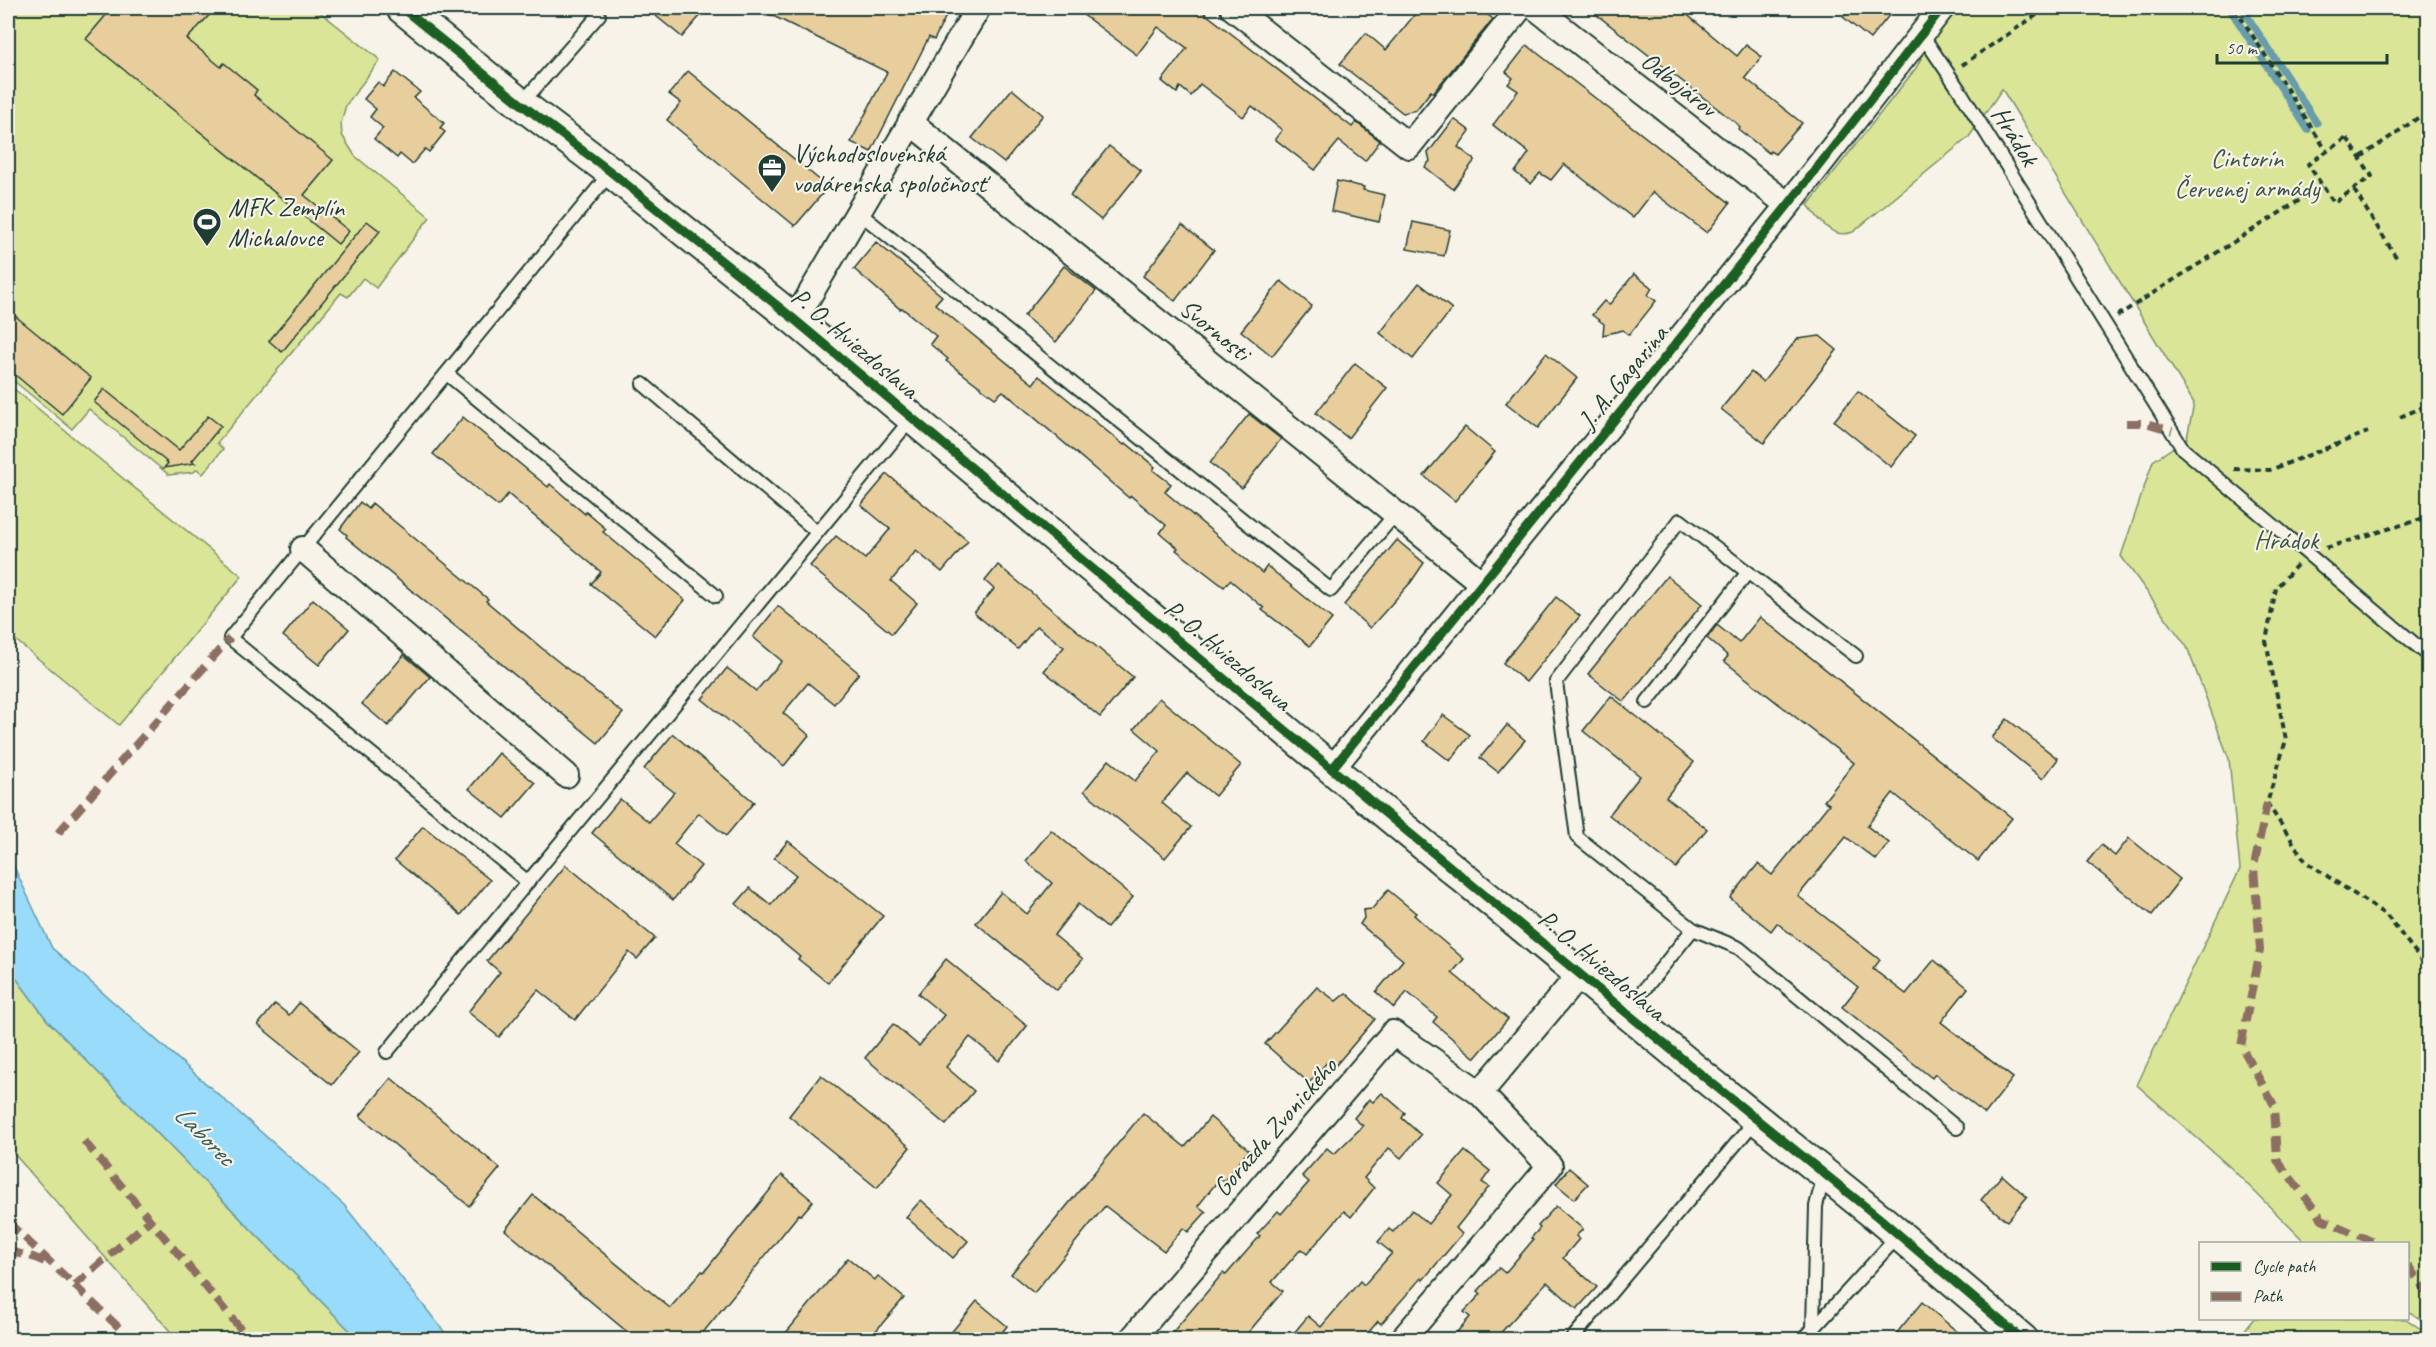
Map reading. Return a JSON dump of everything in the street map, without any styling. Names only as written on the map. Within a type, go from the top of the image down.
[{"type":"street","name":"P. O. Hviezdoslava","points":[[402,8],[520,104],[611,172],[795,320],[1332,769],[1825,1173],[2023,1340]]},
{"type":"street","points":[[795,320],[978,8]]},
{"type":"street","points":[[1233,8],[1409,146],[1520,8]]},
{"type":"street","name":"Odbojárov","points":[[1536,8],[1788,205]]},
{"type":"street","name":"J. A. Gagarina","points":[[1332,769],[1484,584],[1788,205],[1942,8]]},
{"type":"street","name":"Svornosti","points":[[910,122],[1484,584]]},
{"type":"street","points":[[303,549],[566,775]]},
{"type":"street","points":[[1480,1093],[1580,974]]},
{"type":"street","name":"Gorazda Zvonického","points":[[1131,1340],[1393,1033],[1480,1093],[1550,1166],[1402,1340]]},
{"type":"lane","points":[[520,104],[599,15]]},
{"type":"lane","name":"Hrádok","points":[[1922,35],[2183,449],[2428,655]]},
{"type":"lane","points":[[528,882],[230,638],[611,172]]},
{"type":"lane","points":[[858,212],[1331,590],[1397,512]]},
{"type":"lane","points":[[447,374],[716,596]]},
{"type":"lane","points":[[643,384],[817,532]]},
{"type":"lane","points":[[387,1052],[912,418]]},
{"type":"lane","points":[[1857,656],[1680,520],[1556,682],[1577,837],[1693,929],[1738,948],[1957,1128]]},
{"type":"lane","points":[[1647,702],[1748,572]]},
{"type":"lane","points":[[1626,1012],[1693,929]]},
{"type":"lane","points":[[1571,1340],[1757,1119]]},
{"type":"lane","points":[[1813,1328],[1816,1206],[1825,1173]]},
{"type":"lane","points":[[1803,1340],[1899,1235]]},
{"type":"path","points":[[1948,74],[2047,8]]},
{"type":"path","points":[[2235,8],[2326,150]]},
{"type":"path","points":[[2361,158],[2428,111]]},
{"type":"path","points":[[2347,138],[2361,158],[2372,176],[2334,203],[2308,164],[2347,138]]},
{"type":"path","points":[[2105,323],[2322,186]]},
{"type":"path","points":[[2354,190],[2398,260]]},
{"type":"path","points":[[2400,417],[2428,405]]},
{"type":"path","points":[[2206,468],[2270,470],[2368,432]]},
{"type":"path","points":[[2428,517],[2308,554],[2276,588],[2266,641],[2286,740],[2267,803],[2306,862],[2386,915],[2428,969]]},
{"type":"green space","name":"MFK Zemplín Michalovce","points":[[8,8],[181,8],[201,24],[215,8],[315,8],[380,60],[346,105],[341,123],[342,135],[355,156],[430,217],[376,288],[363,278],[348,297],[341,293],[217,443],[223,449],[203,474],[197,469],[194,472],[169,475],[89,409],[72,429],[8,376]]},
{"type":"green space","name":"Hrádok","points":[[1958,8],[2428,8],[2428,1324],[2409,1312],[2409,1242],[2305,1242],[2231,1168],[2137,1085],[2240,869],[2229,759],[2187,647],[2121,556],[2153,461],[2187,438],[2194,403],[2002,89],[1969,137],[1853,232],[1845,234],[1827,228],[1808,205],[1916,68],[1935,31]]},
{"type":"green space","points":[[8,384],[242,576],[119,725],[8,634]]},
{"type":"green space","points":[[8,967],[47,1020],[358,1339],[177,1339],[8,1147]]},
{"type":"green space","points":[[2252,1320],[2407,1320],[2428,1334],[2428,1339],[2238,1339]]},
{"type":"water","name":"Laborec","points":[[8,854],[52,948],[344,1205],[450,1339],[358,1339],[47,1020],[8,967]]},
{"type":"building","points":[[112,8],[216,8],[187,39],[221,67],[224,63],[257,90],[254,95],[333,160],[304,195],[349,231],[338,244],[86,39]]},
{"type":"building","points":[[646,8],[707,8],[682,37]]},
{"type":"building","points":[[757,8],[950,8],[934,40],[929,37],[871,152],[851,142],[887,72]]},
{"type":"building","points":[[1074,8],[1198,8],[1352,127],[1356,122],[1380,141],[1365,161],[1339,141],[1315,170],[1275,139],[1282,130],[1252,106],[1243,117],[1200,84],[1191,96],[1180,87],[1177,93],[1162,81],[1187,48],[1158,27],[1137,55]]},
{"type":"building","points":[[1420,8],[1479,8],[1493,19],[1433,93],[1431,91],[1416,110],[1403,113],[1340,64],[1366,33],[1386,50]]},
{"type":"building","points":[[1588,8],[1679,8],[1737,56],[1746,45],[1762,57],[1745,78],[1802,123],[1775,154],[1770,151],[1769,153],[1738,129],[1740,127],[1736,123]]},
{"type":"building","points":[[1851,8],[1895,8],[1870,39],[1843,17]]},
{"type":"building","points":[[1527,45],[1730,203],[1707,233],[1653,192],[1633,218],[1564,164],[1551,180],[1540,173],[1531,184],[1515,172],[1529,153],[1493,125],[1518,91],[1508,84],[1513,78],[1506,72]]},
{"type":"building","points":[[688,71],[828,187],[795,226],[667,120],[681,103],[669,94]]},
{"type":"building","points":[[395,72],[420,92],[414,98],[444,123],[440,128],[445,132],[429,152],[425,149],[412,164],[400,154],[397,158],[374,139],[383,128],[370,117],[376,109],[364,99],[378,82],[383,87]]},
{"type":"building","points":[[1012,89],[1043,115],[1004,163],[972,138]]},
{"type":"building","points":[[1454,119],[1470,131],[1458,147],[1475,160],[1453,189],[1425,167],[1430,161],[1428,153]]},
{"type":"building","points":[[1109,146],[1141,171],[1101,220],[1070,195]]},
{"type":"building","points":[[1337,181],[1385,195],[1379,222],[1331,211]]},
{"type":"building","points":[[367,221],[380,231],[282,352],[269,341]]},
{"type":"building","points":[[1413,222],[1450,230],[1444,256],[1407,249]]},
{"type":"building","points":[[1182,225],[1214,250],[1175,301],[1143,276]]},
{"type":"building","points":[[876,242],[942,296],[935,304],[1033,384],[1039,376],[1124,445],[1126,443],[1171,484],[1165,492],[1262,573],[1267,566],[1332,619],[1310,646],[1262,610],[1264,608],[1230,580],[1224,587],[1176,550],[1178,548],[1160,533],[1166,525],[1131,496],[1129,498],[1003,391],[995,398],[946,361],[948,359],[930,344],[936,336],[902,308],[900,309],[854,269]]},
{"type":"building","points":[[1064,266],[1096,291],[1056,342],[1024,316]]},
{"type":"building","points":[[1634,274],[1652,288],[1648,295],[1656,301],[1629,335],[1623,330],[1603,335],[1604,324],[1592,315],[1604,301],[1609,305]]},
{"type":"building","points":[[1281,281],[1312,306],[1272,356],[1241,331]]},
{"type":"building","points":[[1419,283],[1452,309],[1413,359],[1380,333]]},
{"type":"building","points":[[8,310],[91,378],[62,414],[8,369]]},
{"type":"building","points":[[1820,336],[1837,350],[1764,443],[1721,409],[1751,372],[1763,382],[1797,339]]},
{"type":"building","points":[[1546,353],[1577,378],[1538,428],[1506,403]]},
{"type":"building","points":[[1355,363],[1387,388],[1348,438],[1316,413]]},
{"type":"building","points":[[104,389],[179,450],[208,416],[221,426],[192,461],[195,463],[164,468],[168,463],[94,402]]},
{"type":"building","points":[[1858,391],[1915,436],[1891,467],[1834,421]]},
{"type":"building","points":[[1249,414],[1281,439],[1242,488],[1210,463]]},
{"type":"building","points":[[463,417],[548,487],[550,484],[585,514],[586,512],[606,529],[603,532],[685,600],[655,636],[591,584],[601,572],[508,494],[498,506],[433,454]]},
{"type":"building","points":[[1465,427],[1495,452],[1455,501],[1424,476]]},
{"type":"building","points":[[887,474],[968,541],[942,572],[916,551],[891,581],[917,603],[892,634],[810,566],[836,536],[865,559],[890,529],[861,505]]},
{"type":"building","points":[[360,502],[368,509],[372,503],[488,599],[486,601],[550,655],[623,713],[598,743],[346,537],[347,535],[340,529]]},
{"type":"building","points":[[1397,540],[1424,563],[1411,582],[1370,628],[1344,605]]},
{"type":"building","points":[[998,565],[1133,677],[1100,717],[1044,671],[1064,647],[1037,626],[1018,649],[974,613],[994,589],[985,581]]},
{"type":"building","points":[[1667,576],[1702,604],[1624,702],[1588,674]]},
{"type":"building","points":[[1556,597],[1580,616],[1526,682],[1503,663]]},
{"type":"building","points":[[313,599],[349,629],[319,665],[283,636]]},
{"type":"building","points":[[778,606],[859,673],[834,704],[808,683],[783,713],[809,735],[784,766],[702,699],[727,668],[756,691],[782,661],[753,637]]},
{"type":"building","points":[[1760,617],[2012,818],[1978,861],[1893,793],[1867,826],[1889,843],[1876,860],[1846,837],[1798,896],[1880,960],[1873,969],[1906,994],[1934,960],[1968,988],[1941,1022],[2013,1078],[1985,1114],[1935,1074],[1932,1078],[1842,1007],[1858,987],[1777,923],[1771,931],[1730,898],[1758,864],[1772,875],[1829,804],[1824,801],[1854,763],[1724,661],[1728,656],[1707,638],[1717,625],[1739,643]]},
{"type":"building","points":[[404,655],[430,677],[388,726],[362,704]]},
{"type":"building","points":[[1611,696],[1694,762],[1666,797],[1707,829],[1676,868],[1609,815],[1640,776],[1583,731]]},
{"type":"building","points":[[1159,698],[1241,765],[1215,796],[1187,773],[1162,803],[1191,827],[1165,858],[1084,791],[1109,760],[1135,781],[1160,751],[1134,729]]},
{"type":"building","points":[[1443,715],[1470,735],[1450,761],[1424,741]]},
{"type":"building","points":[[2007,719],[2058,759],[2043,779],[1992,738]]},
{"type":"building","points":[[1507,725],[1525,740],[1498,772],[1480,758]]},
{"type":"building","points":[[673,734],[754,802],[726,836],[699,813],[674,844],[701,866],[673,900],[592,833],[620,799],[649,822],[674,792],[644,769]]},
{"type":"building","points":[[499,753],[535,783],[505,818],[469,789]]},
{"type":"building","points":[[423,826],[490,880],[461,915],[395,860]]},
{"type":"building","points":[[1051,830],[1133,897],[1107,928],[1078,904],[1054,935],[1083,959],[1057,990],[976,923],[1001,892],[1027,914],[1052,883],[1026,861]]},
{"type":"building","points":[[2129,838],[2180,879],[2152,915],[2087,862],[2101,845],[2115,856]]},
{"type":"building","points":[[788,841],[883,916],[828,983],[736,904],[750,888],[771,905],[796,875],[774,858]]},
{"type":"building","points":[[566,865],[655,938],[637,959],[629,952],[575,1020],[538,990],[499,1037],[468,1012],[500,972],[487,961]]},
{"type":"building","points":[[1388,890],[1464,959],[1452,973],[1508,1019],[1475,1058],[1433,1022],[1437,1017],[1407,992],[1394,1008],[1376,992],[1403,960],[1360,924],[1364,918],[1363,910],[1372,909]]},
{"type":"building","points":[[946,959],[1027,1026],[999,1061],[970,1037],[946,1067],[974,1091],[946,1125],[865,1058],[893,1024],[919,1046],[944,1015],[918,994]]},
{"type":"building","points":[[1317,987],[1336,1001],[1346,993],[1375,1019],[1336,1065],[1329,1060],[1309,1083],[1265,1044]]},
{"type":"building","points":[[299,1003],[359,1052],[332,1085],[258,1025],[275,1004],[289,1015]]},
{"type":"building","points":[[821,1075],[910,1147],[877,1188],[789,1116]]},
{"type":"building","points":[[391,1078],[500,1168],[469,1206],[360,1116]]},
{"type":"building","points":[[1382,1093],[1405,1113],[1402,1118],[1421,1135],[1401,1158],[1389,1148],[1364,1178],[1374,1188],[1351,1217],[1344,1211],[1307,1254],[1301,1249],[1272,1282],[1283,1291],[1242,1340],[1166,1340],[1223,1273],[1226,1275],[1260,1236],[1257,1234],[1278,1211],[1281,1214],[1309,1182],[1302,1176],[1327,1148],[1334,1154],[1363,1126],[1354,1118],[1369,1099],[1373,1102]]},
{"type":"building","points":[[1143,1113],[1185,1147],[1210,1117],[1249,1150],[1224,1181],[1220,1178],[1198,1206],[1206,1212],[1188,1232],[1183,1228],[1164,1251],[1105,1206],[1034,1293],[1011,1274]]},
{"type":"building","points":[[1465,1151],[1490,1171],[1482,1182],[1489,1187],[1456,1228],[1462,1234],[1423,1280],[1421,1278],[1381,1324],[1378,1321],[1362,1340],[1288,1340],[1308,1316],[1321,1327],[1360,1281],[1364,1285],[1392,1253],[1378,1242],[1389,1229],[1393,1232],[1412,1210],[1428,1224],[1452,1195],[1438,1183]]},
{"type":"building","points":[[1569,1168],[1588,1184],[1574,1199],[1556,1184]]},
{"type":"building","points":[[782,1175],[813,1201],[801,1215],[799,1214],[697,1340],[637,1340],[505,1230],[533,1195],[670,1308],[702,1271],[704,1272]]},
{"type":"building","points":[[2002,1175],[2027,1197],[2007,1221],[1981,1200]]},
{"type":"building","points":[[921,1200],[968,1241],[953,1258],[906,1217]]},
{"type":"building","points":[[1556,1206],[1583,1229],[1576,1236],[1579,1239],[1563,1258],[1597,1287],[1577,1309],[1547,1282],[1494,1340],[1450,1340],[1470,1317],[1464,1312],[1481,1294],[1478,1291],[1499,1268],[1505,1273],[1533,1240],[1531,1238],[1540,1228],[1538,1226]]},
{"type":"building","points":[[848,1258],[875,1280],[878,1276],[904,1298],[868,1340],[780,1340]]},
{"type":"building","points":[[977,1301],[1007,1326],[996,1340],[945,1340]]},
{"type":"building","points":[[1922,1302],[1967,1340],[1891,1340]]},
{"type":"waterway","points":[[2229,8],[2308,130]]},
{"type":"waterway","points":[[2242,8],[2317,123]]},
{"type":"marked path","points":[[2126,423],[2146,423],[2172,431]]},
{"type":"marked path","points":[[58,833],[230,638]]},
{"type":"marked path","points":[[2267,803],[2254,866],[2260,950],[2241,1046],[2274,1105],[2277,1160],[2322,1219],[2374,1242]]},
{"type":"marked path","points":[[84,1141],[250,1340]]},
{"type":"marked path","points":[[75,1285],[149,1221]]},
{"type":"marked path","points":[[8,1222],[132,1340]]},
{"type":"marked path","points":[[8,1251],[45,1262]]},
{"type":"marked path","points":[[2409,1266],[2428,1295]]},
{"type":"marked path","points":[[8,1331],[12,1340]]},
{"type":"cycle path","points":[[402,8],[795,320],[1332,769],[1703,1076],[1878,1217],[2023,1340]]},
{"type":"cycle path","points":[[1332,769],[1788,205],[1942,8]]},
{"type":"place","name":"Východoslovenská vodárenska spoločnosť","points":[[772,194]]},
{"type":"place","name":"MFK Zemplín Michalovce","points":[[207,248]]},
{"type":"park label","name":"Cintorín Červenej armády","points":[[2247,173]]}]
